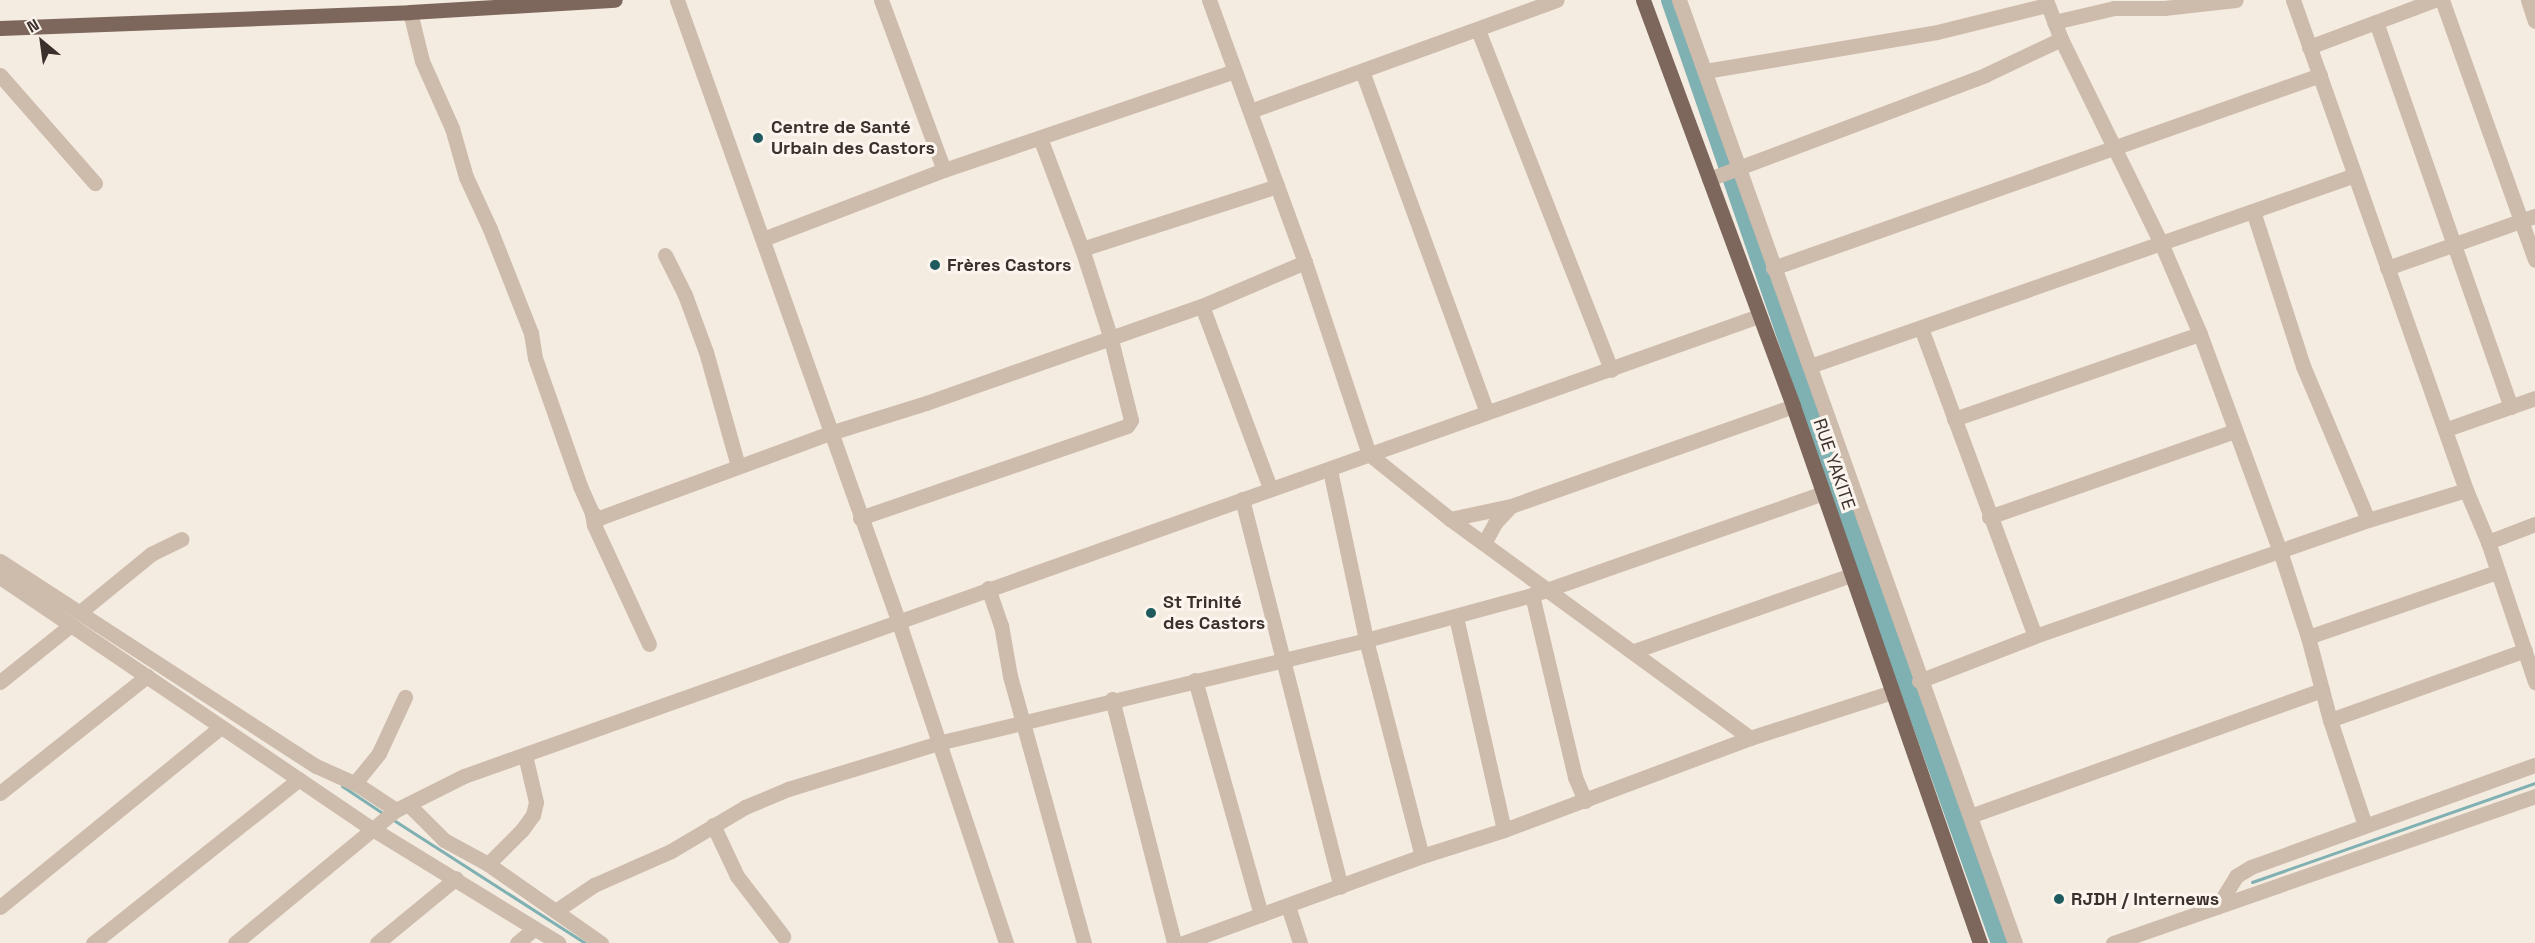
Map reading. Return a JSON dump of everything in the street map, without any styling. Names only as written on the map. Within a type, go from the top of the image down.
[{"type":"main road","points":[[0,28],[615,0]]},
{"type":"main road","name":"RUE YAKITE","points":[[1643,0],[1793,406],[1980,943]]},
{"type":"street","points":[[677,0],[898,620],[1006,943]]},
{"type":"street","points":[[881,0],[944,170]]},
{"type":"street","points":[[1209,0],[1305,262],[1369,454],[1450,519],[1634,651],[1750,738]]},
{"type":"street","points":[[1250,111],[1556,0]]},
{"type":"street","points":[[1679,0],[1773,268],[1810,366],[1919,681],[1970,816],[2014,943]]},
{"type":"street","points":[[2054,22],[2114,8],[2164,8],[2236,0]]},
{"type":"street","points":[[2293,0],[2466,490],[2488,542],[2535,682]]},
{"type":"street","points":[[2309,47],[2435,0]]},
{"type":"street","points":[[2442,0],[2528,218],[2535,260]]},
{"type":"street","points":[[2528,0],[2535,21]]},
{"type":"street","points":[[1705,71],[1937,32],[2046,3],[2061,39],[2161,243],[2200,334],[2280,551],[2308,637],[2330,720],[2365,825]]},
{"type":"street","points":[[416,8],[422,61],[454,135],[466,177],[490,229],[531,333],[535,358],[592,513],[594,525],[649,644]]},
{"type":"street","points":[[2376,22],[2511,407]]},
{"type":"street","points":[[1478,30],[1611,370]]},
{"type":"street","points":[[1709,180],[1985,75],[2061,39]]},
{"type":"street","points":[[763,239],[944,170],[1234,71]]},
{"type":"street","points":[[1362,71],[1487,412]]},
{"type":"street","points":[[0,75],[95,183]]},
{"type":"street","points":[[1773,268],[2320,75]]},
{"type":"street","points":[[860,518],[1127,426],[1131,420],[1110,336],[1082,249],[1040,138]]},
{"type":"street","points":[[1810,366],[2355,176]]},
{"type":"street","points":[[1082,249],[1277,186]]},
{"type":"street","points":[[2253,211],[2303,366],[2368,520]]},
{"type":"street","points":[[2387,268],[2528,218]]},
{"type":"street","points":[[665,255],[686,295],[706,352],[738,465]]},
{"type":"street","points":[[592,513],[599,518],[608,516],[738,465],[926,403],[1110,336],[1202,306],[1305,262]]},
{"type":"street","points":[[1202,306],[1270,488]]},
{"type":"street","points":[[235,943],[373,827],[402,807],[464,776],[988,588],[1270,488],[1330,470],[1369,454],[1760,316]]},
{"type":"street","points":[[1921,328],[1989,517],[2036,636]]},
{"type":"street","points":[[1954,419],[2200,334]]},
{"type":"street","points":[[2446,429],[2535,398]]},
{"type":"street","points":[[1450,519],[1511,506],[1793,406]]},
{"type":"street","points":[[1989,517],[2234,431]]},
{"type":"street","points":[[1330,470],[1366,640],[1422,856]]},
{"type":"street","points":[[1919,681],[2036,636],[2368,520],[2466,490]]},
{"type":"street","points":[[557,910],[594,885],[672,851],[745,807],[788,789],[938,743],[1023,724],[1112,699],[1283,661],[1532,596],[1823,493]]},
{"type":"street","points":[[1242,499],[1341,887]]},
{"type":"street","points":[[1484,543],[1495,523],[1511,506]]},
{"type":"street","points":[[2488,542],[2535,524]]},
{"type":"street","points":[[0,682],[152,554],[182,539]]},
{"type":"street","points":[[0,561],[147,676],[221,727],[373,827],[559,943]]},
{"type":"street","points":[[2308,637],[2497,572]]},
{"type":"street","points":[[1634,651],[1851,575]]},
{"type":"street","points":[[0,577],[76,619],[316,766],[402,807],[444,840],[488,864],[557,910],[576,928],[601,943]]},
{"type":"street","points":[[988,588],[1001,625],[1010,676],[1083,943]]},
{"type":"street","points":[[1532,596],[1575,777],[1585,801]]},
{"type":"street","points":[[1456,617],[1504,830]]},
{"type":"street","points":[[2330,720],[2525,650]]},
{"type":"street","points":[[0,793],[147,676]]},
{"type":"street","points":[[1195,680],[1261,915]]},
{"type":"street","points":[[1970,816],[2322,690]]},
{"type":"street","points":[[1183,943],[1422,856],[1585,801],[1750,738],[1892,692]]},
{"type":"street","points":[[358,785],[358,778],[379,753],[405,697]]},
{"type":"street","points":[[1112,699],[1174,943]]},
{"type":"street","points":[[0,907],[221,727]]},
{"type":"street","points":[[488,864],[522,830],[533,815],[536,802],[525,755]]},
{"type":"street","points":[[2217,907],[2236,876],[2251,867],[2535,765]]},
{"type":"street","points":[[93,943],[298,779]]},
{"type":"street","points":[[2114,943],[2535,796]]},
{"type":"street","points":[[713,825],[737,876],[783,936]]},
{"type":"street","points":[[377,943],[456,878]]},
{"type":"street","points":[[1288,906],[1300,943]]},
{"type":"street","points":[[517,943],[535,928]]},
{"type":"waterway","points":[[1670,0],[1866,569],[2000,943]]},
{"type":"waterway","points":[[2252,882],[2535,783]]},
{"type":"waterway","points":[[342,786],[384,814]]},
{"type":"waterway","points":[[392,819],[585,943]]},
{"type":"place","name":"Centre de Santé Urbain des Castors","points":[[758,138]]},
{"type":"place","name":"Frères Castors","points":[[935,265]]},
{"type":"place","name":"St Trinité des Castors","points":[[1151,613]]},
{"type":"place","name":"RJDH / Internews","points":[[2059,899]]}]
